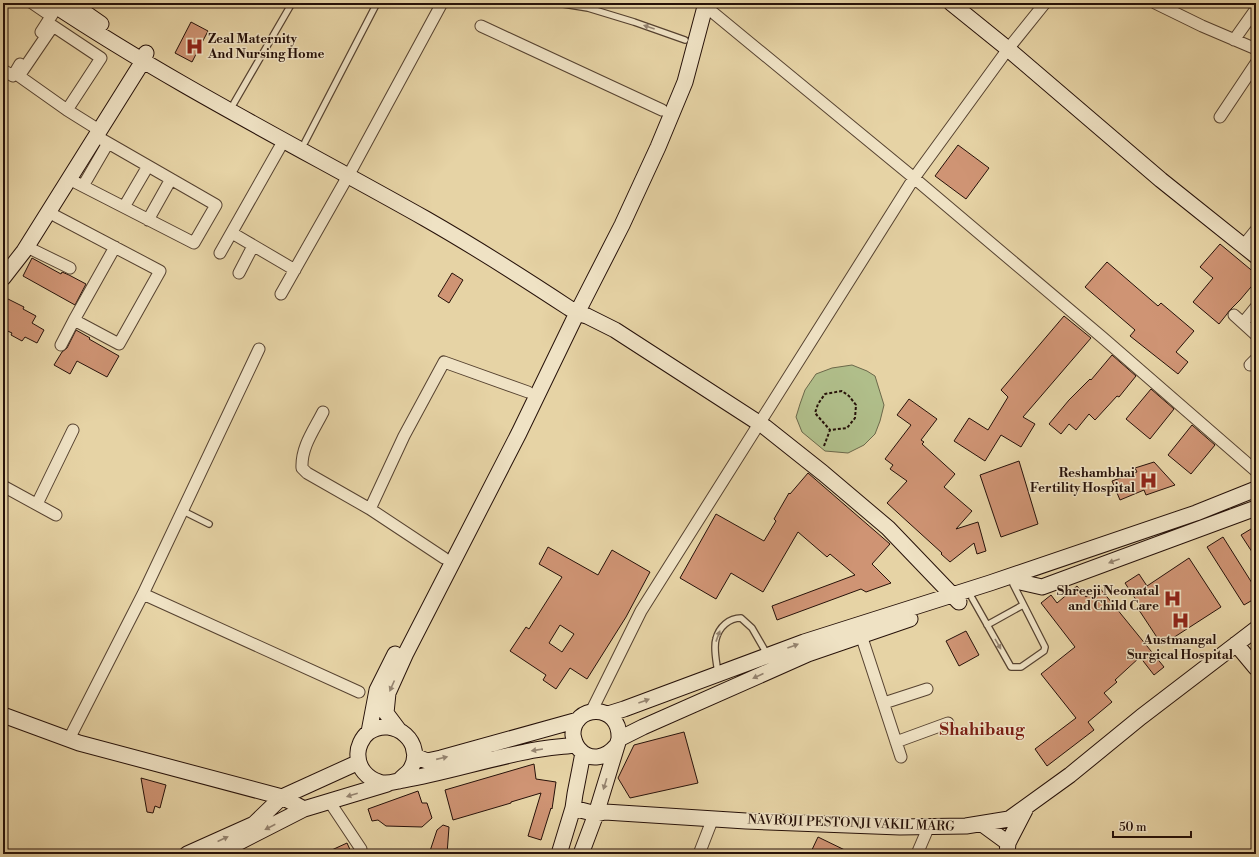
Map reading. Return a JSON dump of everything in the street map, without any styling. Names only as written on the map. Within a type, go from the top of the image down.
[{"type":"main road","points":[[951,3],[1008,49],[1160,180],[1256,256]]},
{"type":"main road","points":[[369,732],[377,690],[528,392],[577,310],[614,220],[652,136],[674,81],[686,40],[702,4]]},
{"type":"main road","points":[[398,729],[393,727],[383,727],[369,732],[359,746],[358,762],[363,771],[371,779],[380,783],[394,782],[409,772],[414,763],[415,755],[413,745],[386,713],[388,693],[406,653],[519,433],[577,310],[622,225],[658,147],[685,82],[702,4]]},
{"type":"main road","points":[[58,7],[284,140],[350,172]]},
{"type":"main road","points":[[145,57],[305,142],[427,220],[577,310],[615,330],[760,424],[823,473],[888,528],[961,598]]},
{"type":"main road","points":[[3,278],[27,247],[70,179],[101,136],[145,57]]},
{"type":"main road","points":[[221,853],[304,809],[394,782],[525,752],[580,749],[590,756],[605,756],[611,752],[617,743],[643,726],[808,654],[961,598],[990,583],[1196,513],[1256,489]]},
{"type":"main road","points":[[608,714],[804,642],[1016,583],[1198,520],[1256,498]]},
{"type":"main road","points":[[1016,583],[1042,588],[1256,508]]},
{"type":"main road","name":"NAVROJI PESTONJI VAKIL MARG","points":[[573,808],[596,814],[604,812],[828,824],[966,826],[1009,820],[1070,775],[1142,717],[1256,630]]},
{"type":"main road","points":[[1236,644],[1256,668]]},
{"type":"main road","points":[[558,854],[573,808],[580,749],[573,732],[575,725],[584,714],[591,712],[602,712],[613,718],[619,732],[596,814],[581,854]]},
{"type":"main road","points":[[3,715],[79,743],[282,797],[304,809]]},
{"type":"main road","points":[[413,745],[415,756],[427,760],[441,758],[578,720]]},
{"type":"main road","points":[[187,854],[219,841],[254,824],[282,797],[358,762]]},
{"type":"main road","points":[[982,824],[1007,848],[1027,806]]},
{"type":"street","points":[[3,70],[13,76],[58,7],[32,3]]},
{"type":"street","points":[[281,294],[350,172],[442,3]]},
{"type":"street","points":[[591,712],[642,611],[914,178],[1008,49],[1045,3]]},
{"type":"street","points":[[1155,3],[1202,26],[1256,49]]},
{"type":"street","points":[[702,4],[914,178],[1103,338],[1256,471]]},
{"type":"street","points":[[1234,40],[1256,9]]},
{"type":"street","points":[[68,110],[102,58],[53,26],[19,76],[68,110],[101,136],[148,166],[216,205],[194,243],[70,179]]},
{"type":"street","points":[[481,26],[662,110]]},
{"type":"street","points":[[1220,117],[1256,62]]},
{"type":"street","points":[[83,186],[101,136]]},
{"type":"street","points":[[220,253],[284,140]]},
{"type":"street","points":[[124,207],[148,166]]},
{"type":"street","points":[[148,220],[171,179]]},
{"type":"street","points":[[48,212],[160,271],[119,344],[74,320]]},
{"type":"street","points":[[1243,246],[1256,230]]},
{"type":"street","points":[[232,233],[295,270]]},
{"type":"street","points":[[239,273],[253,246]]},
{"type":"street","points":[[27,247],[70,268]]},
{"type":"street","points":[[60,344],[116,247]]},
{"type":"street","points":[[1243,323],[1256,307]]},
{"type":"street","points":[[1234,315],[1256,335]]},
{"type":"street","points":[[69,739],[143,594],[259,349]]},
{"type":"street","points":[[370,509],[404,436],[444,362],[528,392]]},
{"type":"street","points":[[323,412],[305,446],[301,459],[302,468],[306,473],[370,509],[444,558]]},
{"type":"street","points":[[37,504],[73,430]]},
{"type":"street","points":[[3,486],[56,515]]},
{"type":"street","points":[[143,594],[359,692]]},
{"type":"street","points":[[861,635],[901,757]]},
{"type":"street","points":[[884,703],[927,689]]},
{"type":"street","points":[[896,742],[948,723]]},
{"type":"street","points":[[329,801],[361,849],[360,854]]},
{"type":"street","points":[[700,854],[712,818]]},
{"type":"street","points":[[917,854],[930,826]]},
{"type":"lane","points":[[234,103],[292,3]]},
{"type":"lane","points":[[305,142],[377,3]]},
{"type":"lane","points":[[557,3],[580,5],[686,40]]},
{"type":"lane","points":[[183,511],[209,524]]},
{"type":"lane","points":[[961,598],[987,625],[1011,667],[1021,667],[1044,651],[1046,647],[1023,605],[1016,583]]},
{"type":"lane","points":[[987,625],[1023,605]]},
{"type":"lane","points":[[718,674],[716,639],[723,626],[728,621],[735,618],[741,618],[752,628],[768,656]]},
{"type":"path","points":[[842,391],[849,396],[856,405],[855,418],[847,428],[830,430],[815,413],[818,404],[825,394],[842,391]]},
{"type":"path","points":[[824,446],[830,430]]},
{"type":"green space","points":[[852,365],[875,376],[884,405],[880,421],[875,434],[864,445],[848,453],[825,451],[802,432],[796,417],[800,404],[805,390],[816,374],[832,368]]},
{"type":"building","points":[[191,22],[208,31],[192,62],[175,53]]},
{"type":"building","points":[[958,145],[989,168],[966,199],[935,176]]},
{"type":"building","points":[[1220,244],[1256,274],[1256,281],[1219,324],[1193,302],[1213,278],[1200,267]]},
{"type":"building","points":[[32,258],[61,274],[62,272],[86,284],[75,305],[23,276]]},
{"type":"building","points":[[1107,262],[1158,306],[1161,303],[1194,331],[1176,352],[1188,362],[1178,374],[1130,336],[1135,330],[1085,287]]},
{"type":"building","points":[[452,273],[463,280],[449,303],[438,296]]},
{"type":"building","points":[[6,298],[24,307],[23,309],[36,316],[32,323],[44,330],[37,343],[25,337],[22,341],[11,335],[12,333],[3,329],[3,304]]},
{"type":"building","points":[[1064,316],[1091,338],[1023,417],[1035,424],[1021,447],[1001,435],[985,461],[954,441],[969,418],[988,430],[1008,397],[1001,390]]},
{"type":"building","points":[[76,330],[119,356],[107,377],[77,361],[70,374],[54,365],[62,352],[67,348]]},
{"type":"building","points":[[1112,355],[1136,376],[1119,397],[1117,396],[1095,420],[1089,414],[1076,430],[1069,424],[1061,434],[1049,424],[1069,400],[1090,379],[1091,380]]},
{"type":"building","points":[[1151,389],[1174,409],[1150,439],[1126,419]]},
{"type":"building","points":[[909,399],[937,419],[921,440],[924,442],[922,444],[955,474],[944,487],[972,511],[956,529],[978,522],[986,551],[977,554],[974,543],[950,562],[887,503],[907,481],[890,469],[893,465],[885,459],[911,425],[897,415]]},
{"type":"building","points":[[1192,425],[1215,445],[1191,474],[1168,455]]},
{"type":"building","points":[[1019,461],[1038,524],[1001,537],[980,475]]},
{"type":"building","points":[[1154,462],[1175,485],[1146,495],[1144,490],[1120,500],[1112,481],[1137,472],[1135,468]]},
{"type":"building","points":[[808,473],[890,544],[872,564],[891,583],[866,592],[861,589],[777,620],[772,606],[855,575],[830,554],[827,557],[798,532],[763,592],[731,573],[716,599],[680,578],[716,514],[764,541],[776,521],[774,519],[789,493],[790,494]]},
{"type":"building","points":[[1256,526],[1256,558],[1241,535]]},
{"type":"building","points":[[1223,537],[1252,583],[1256,581],[1256,598],[1244,605],[1207,547]]},
{"type":"building","points":[[548,547],[598,575],[612,550],[650,572],[626,617],[587,679],[570,668],[556,689],[543,680],[546,675],[510,651],[526,627],[529,629],[562,577],[539,564]],"holes":[[[560,625],[574,634],[562,652],[549,643]]]},
{"type":"building","points":[[1189,558],[1221,607],[1162,645],[1137,607],[1140,606],[1125,583],[1139,574],[1147,586]]},
{"type":"building","points":[[1077,586],[1086,597],[1099,587],[1164,667],[1154,675],[1140,657],[1115,680],[1117,682],[1104,693],[1112,702],[1088,722],[1094,730],[1047,766],[1035,749],[1076,718],[1041,674],[1075,647],[1041,603],[1051,595],[1057,603]]},
{"type":"building","points":[[966,631],[979,655],[959,666],[946,641]]},
{"type":"building","points":[[684,732],[698,783],[630,798],[618,778],[634,745]]},
{"type":"building","points":[[534,764],[536,779],[556,782],[552,809],[551,808],[541,840],[528,836],[541,793],[453,820],[445,790]]},
{"type":"building","points":[[141,778],[166,785],[160,808],[155,806],[153,813],[147,812]]},
{"type":"building","points":[[418,791],[422,803],[427,803],[432,818],[422,827],[386,826],[378,820],[372,821],[368,809]]},
{"type":"building","points":[[443,825],[449,827],[447,854],[429,854],[437,830]]},
{"type":"building","points":[[818,837],[853,854],[810,854]]},
{"type":"building","points":[[347,843],[352,854],[323,854]]},
{"type":"place","name":"Zeal Maternity And Nursing Home","points":[[195,46]]},
{"type":"place","name":"Reshambhai Fertility Hospital","points":[[1148,480]]},
{"type":"place","name":"Shreeji Neonatal and Child Care","points":[[1172,598]]},
{"type":"place","name":"Austmangal Surgical Hospital","points":[[1180,621]]},
{"type":"district","name":"Shahibaug","points":[[982,730]]}]
